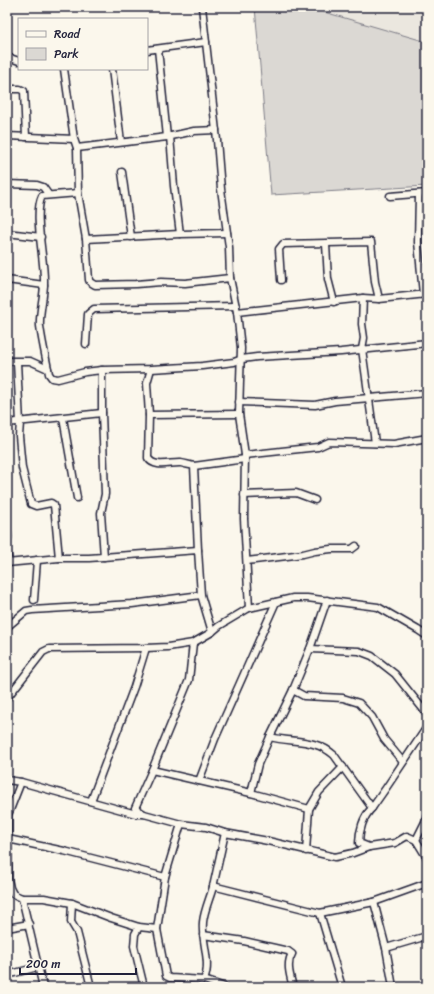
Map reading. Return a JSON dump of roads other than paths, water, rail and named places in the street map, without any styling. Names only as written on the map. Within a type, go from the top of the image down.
[{"type":"street","points":[[202,7],[216,130],[230,278],[236,309],[242,359],[239,402],[245,457],[245,541],[249,608]]},
{"type":"street","points":[[148,50],[206,42]]},
{"type":"street","points":[[158,49],[180,234]]},
{"type":"street","points":[[7,57],[18,61]]},
{"type":"street","points":[[64,70],[74,139],[77,148],[78,193],[86,239],[90,282],[95,285],[161,282],[185,283],[230,278]]},
{"type":"street","points":[[112,70],[121,142]]},
{"type":"street","points":[[7,89],[20,89],[24,91],[26,137]]},
{"type":"street","points":[[77,148],[169,136],[194,131],[216,130]]},
{"type":"street","points":[[7,136],[74,139]]},
{"type":"street","points":[[122,172],[131,237]]},
{"type":"street","points":[[7,184],[37,185],[43,187],[48,194]]},
{"type":"street","points":[[78,193],[48,194],[42,196],[39,201],[38,212],[44,285],[40,324],[49,374],[52,378],[58,379],[85,372],[102,370],[202,366],[234,362],[242,359],[341,352],[427,343]]},
{"type":"street","points":[[390,196],[427,193]]},
{"type":"street","points":[[86,344],[88,314],[94,309],[236,309],[334,302],[363,298],[379,299],[425,294],[418,242],[419,194]]},
{"type":"street","points":[[7,233],[41,237]]},
{"type":"street","points":[[86,239],[226,233]]},
{"type":"street","points":[[281,280],[279,249],[283,244],[371,242],[375,282],[379,299]]},
{"type":"street","points":[[326,244],[328,278],[334,302]]},
{"type":"street","points":[[7,280],[44,285]]},
{"type":"street","points":[[363,298],[362,324],[364,338],[362,349],[375,444]]},
{"type":"street","points":[[7,361],[30,361],[48,369]]},
{"type":"street","points":[[17,362],[20,423],[19,436],[22,468],[31,504],[36,506],[51,503],[54,505],[59,558]]},
{"type":"street","points":[[151,369],[147,383],[149,415],[148,458],[156,464],[181,463],[194,466],[318,447],[329,442],[394,444],[427,438]]},
{"type":"street","points":[[102,370],[105,494],[101,513],[104,557]]},
{"type":"street","points":[[239,402],[315,405],[335,401],[427,393]]},
{"type":"street","points":[[7,423],[20,423],[102,413]]},
{"type":"street","points":[[149,415],[240,414]]},
{"type":"street","points":[[63,418],[77,498]]},
{"type":"street","points":[[194,466],[198,550],[202,595],[212,632]]},
{"type":"street","points":[[244,495],[296,493],[316,500]]},
{"type":"street","points":[[7,525],[7,543]]},
{"type":"street","points":[[247,561],[323,550],[352,549],[356,546]]},
{"type":"street","points":[[7,553],[8,563],[59,558],[89,558],[198,550]]},
{"type":"street","points":[[34,600],[36,560]]},
{"type":"street","points":[[7,627],[26,611],[32,610],[132,604],[202,595]]},
{"type":"street","points":[[7,698],[43,652],[49,648],[146,648],[168,647],[193,642],[212,632],[219,626],[249,608],[293,598],[326,600],[378,607],[427,636]]},
{"type":"street","points":[[251,793],[258,764],[293,690],[310,649],[326,600]]},
{"type":"street","points":[[199,781],[215,739],[276,602]]},
{"type":"street","points":[[144,814],[135,808],[189,680],[193,642]]},
{"type":"street","points":[[91,801],[134,687],[146,648]]},
{"type":"street","points":[[310,649],[359,651],[372,656],[395,674],[427,714]]},
{"type":"street","points":[[293,690],[304,696],[343,698],[359,703],[372,718],[384,739],[403,762]]},
{"type":"street","points":[[369,847],[360,843],[360,830],[372,808],[427,727]]},
{"type":"street","points":[[270,737],[285,741],[310,742],[330,751],[372,808]]},
{"type":"street","points":[[306,851],[309,809],[319,792],[343,767]]},
{"type":"street","points":[[152,770],[251,793],[309,809]]},
{"type":"street","points":[[7,780],[21,782],[136,814],[144,814],[180,824],[206,827],[225,833],[268,841],[335,857],[353,853],[369,847],[395,843],[407,836],[416,840],[427,858]]},
{"type":"street","points":[[21,782],[8,815],[8,879],[13,894],[22,898],[44,898],[72,903],[139,927],[157,929]]},
{"type":"street","points":[[416,840],[427,818]]},
{"type":"street","points":[[180,824],[165,877],[157,929],[166,976],[170,978],[204,980],[225,987]]},
{"type":"street","points":[[201,987],[207,974],[203,921],[213,886],[225,833]]},
{"type":"street","points":[[8,839],[64,851],[165,877]]},
{"type":"street","points":[[213,886],[320,913],[374,902],[427,883]]},
{"type":"street","points":[[22,898],[43,987]]},
{"type":"street","points":[[374,902],[386,948],[393,987]]},
{"type":"street","points":[[72,903],[72,922],[77,932],[91,987]]},
{"type":"street","points":[[320,913],[342,987]]},
{"type":"street","points":[[7,928],[29,924]]},
{"type":"street","points":[[139,927],[135,934],[134,946],[144,987]]},
{"type":"street","points":[[203,935],[244,941],[288,951],[292,954],[289,959],[289,974],[293,987]]},
{"type":"street","points":[[386,948],[427,936]]},
{"type":"street","points":[[7,975],[38,967]]}]
